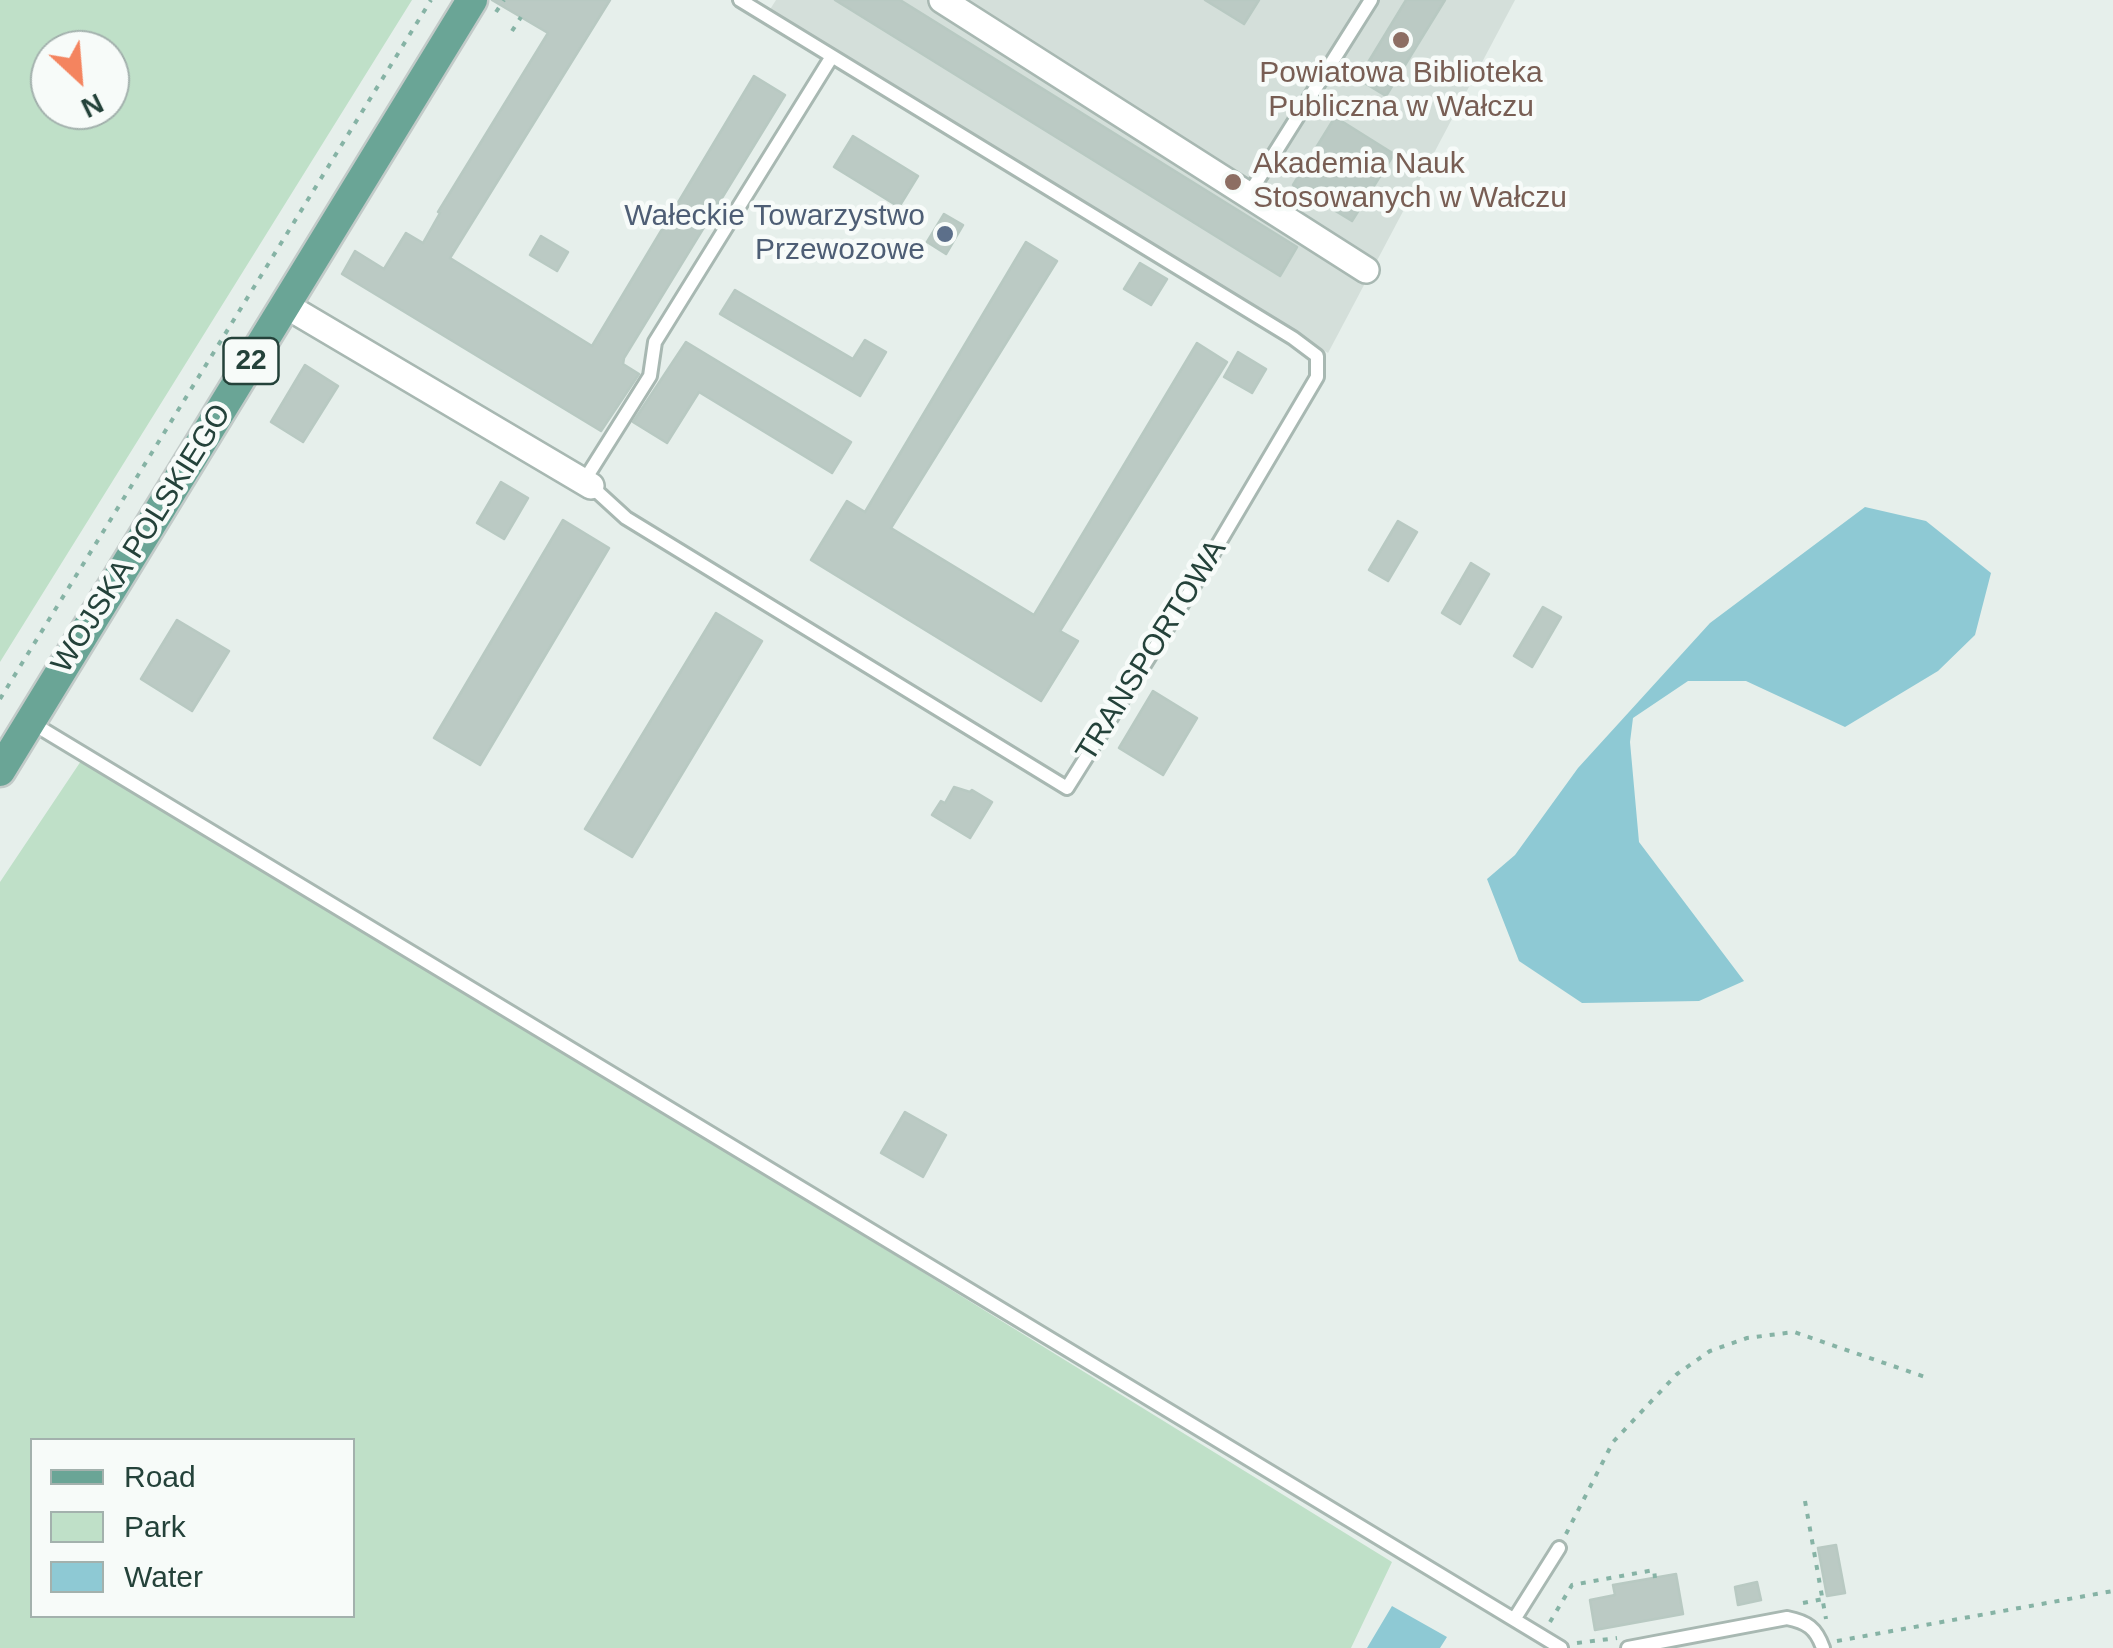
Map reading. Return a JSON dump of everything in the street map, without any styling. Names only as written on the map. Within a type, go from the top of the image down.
[{"type":"main road","name":"WOJSKA POLSKIEGO","points":[[0,771],[472,0]]},
{"type":"street","points":[[942,0],[1366,270]]},
{"type":"street","name":"TRANSPORTOWA","points":[[285,305],[588,484]]},
{"type":"lane","name":"TRANSPORTOWA","points":[[588,484],[626,518],[1067,788],[1318,377],[1317,356],[1292,338],[740,0]]},
{"type":"lane","points":[[1250,194],[1371,0]]},
{"type":"lane","points":[[588,484],[650,376],[655,342],[831,58]]},
{"type":"lane","points":[[30,722],[1515,1618],[1565,1644]]},
{"type":"lane","points":[[1515,1618],[1559,1548]]},
{"type":"lane","points":[[1629,1642],[1787,1618],[1808,1624],[1825,1645]]},
{"type":"path","points":[[0,699],[431,0]]},
{"type":"path","points":[[512,32],[521,17]]},
{"type":"path","points":[[1559,1548],[1612,1442],[1676,1374],[1710,1351],[1747,1338],[1794,1332],[1928,1378]]},
{"type":"path","points":[[1805,1501],[1823,1599],[1825,1645],[2113,1591]]},
{"type":"path","points":[[1547,1626],[1572,1585],[1654,1570],[1656,1578]]},
{"type":"path","points":[[1804,1603],[1823,1599]]},
{"type":"path","points":[[1565,1644],[1629,1642]]},
{"type":"shaded area","name":"Akademia Nauk Stosowanych w Wałczu","points":[[776,0],[1515,0],[1328,353],[769,11]]},
{"type":"green space","points":[[0,0],[412,0],[0,662]]},
{"type":"green space","points":[[85,755],[1392,1562],[1351,1648],[0,1648],[0,882]]},
{"type":"water","points":[[1865,507],[1926,521],[1991,573],[1975,635],[1938,671],[1845,727],[1746,681],[1688,681],[1633,718],[1630,742],[1639,842],[1744,981],[1699,1001],[1582,1003],[1519,961],[1487,879],[1515,855],[1578,768],[1710,623]]},
{"type":"water","points":[[1392,1606],[1447,1637],[1440,1648],[1367,1648]]},
{"type":"building","points":[[492,0],[610,0],[450,258],[592,346],[754,76],[785,95],[624,358],[623,364],[639,374],[601,431],[342,274],[355,251],[384,269],[406,233],[423,243],[548,33]]},
{"type":"building","points":[[835,0],[900,0],[1297,247],[1280,276]]},
{"type":"building","points":[[1205,0],[1259,0],[1244,24]]},
{"type":"building","name":"Powiatowa Biblioteka Publiczna w Wałczu","points":[[1406,0],[1445,0],[1386,96],[1358,79]]},
{"type":"building","points":[[1335,117],[1394,154],[1352,221],[1293,185]]},
{"type":"building","points":[[853,136],[918,176],[899,207],[834,167]]},
{"type":"building","name":"Wałeckie Towarzystwo Przewozowe","points":[[944,214],[963,225],[946,254],[927,242]]},
{"type":"building","points":[[541,236],[568,252],[557,271],[530,255]]},
{"type":"building","points":[[1026,242],[1057,261],[891,528],[1034,615],[1197,343],[1227,362],[1060,631],[1078,641],[1041,701],[811,560],[847,501],[865,512]]},
{"type":"building","points":[[1140,263],[1167,279],[1151,305],[1124,289]]},
{"type":"building","points":[[735,290],[853,359],[865,340],[886,352],[860,396],[720,314]]},
{"type":"building","points":[[686,342],[851,442],[832,473],[699,392],[667,443],[633,422]]},
{"type":"building","points":[[1238,352],[1266,369],[1252,393],[1224,377]]},
{"type":"building","points":[[305,365],[338,386],[303,442],[271,422]]},
{"type":"building","points":[[501,482],[528,498],[504,539],[477,523]]},
{"type":"building","points":[[563,520],[609,548],[480,765],[434,738]]},
{"type":"building","points":[[1398,521],[1417,532],[1388,581],[1369,570]]},
{"type":"building","points":[[1471,563],[1489,574],[1460,624],[1442,613]]},
{"type":"building","points":[[1543,607],[1561,617],[1532,667],[1514,656]]},
{"type":"building","points":[[716,613],[762,641],[632,857],[585,829]]},
{"type":"building","points":[[177,620],[229,651],[192,711],[141,679]]},
{"type":"building","points":[[1153,691],[1197,718],[1163,775],[1119,748]]},
{"type":"building","points":[[954,787],[972,790],[992,802],[970,838],[932,815]]},
{"type":"building","points":[[905,1112],[946,1135],[923,1177],[881,1153]]},
{"type":"building","points":[[1836,1545],[1845,1593],[1827,1596],[1818,1548]]},
{"type":"building","points":[[1676,1574],[1683,1614],[1595,1630],[1590,1600],[1615,1595],[1613,1585]]},
{"type":"building","points":[[1757,1582],[1761,1600],[1738,1605],[1735,1587]]},
{"type":"place","name":"Powiatowa Biblioteka Publiczna w Wałczu","points":[[1401,40]]},
{"type":"place","name":"Akademia Nauk Stosowanych w Wałczu","points":[[1233,182]]},
{"type":"place","name":"Wałeckie Towarzystwo Przewozowe","points":[[945,234]]}]
